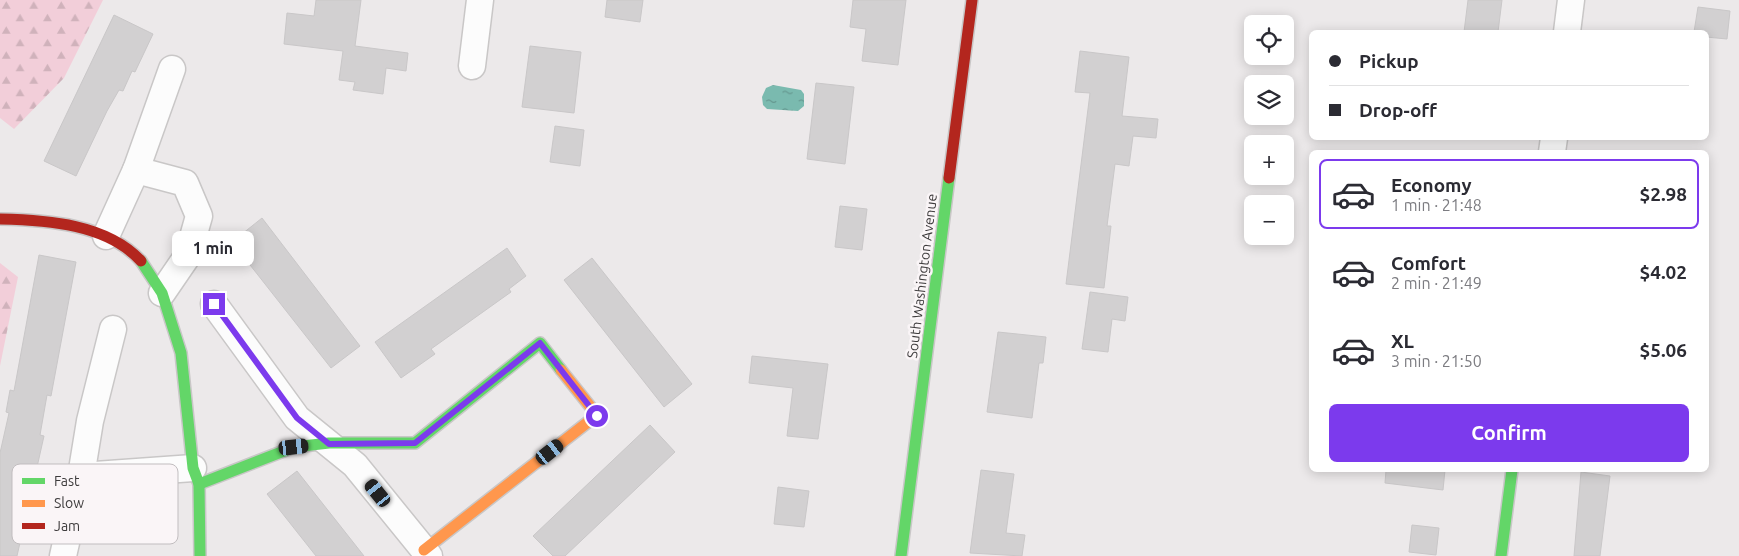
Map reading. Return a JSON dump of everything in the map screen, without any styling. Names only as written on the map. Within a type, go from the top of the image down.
[{"type":"street","points":[[472,66],[480,0]]},
{"type":"street","name":"South Washington Avenue","points":[[901,556],[972,0]]},
{"type":"street","points":[[1567,30],[1571,0]]},
{"type":"street","points":[[106,236],[136,170],[172,69]]},
{"type":"street","points":[[136,170],[185,183],[200,216],[188,255],[162,294]]},
{"type":"street","points":[[0,219],[43,220],[106,236],[140,259],[162,294],[181,353],[196,476],[200,556]]},
{"type":"street","points":[[178,476],[196,476],[294,447],[329,444],[415,443],[540,343],[597,416],[427,553],[355,465],[329,444],[297,418],[214,304]]},
{"type":"street","points":[[83,464],[90,421],[113,329]]},
{"type":"street","points":[[1501,556],[1512,472]]},
{"type":"green space","points":[[0,0],[103,0],[64,78],[14,129],[0,118]]},
{"type":"green space","points":[[0,263],[18,277],[0,366]]},
{"type":"water","points":[[773,85],[801,90],[804,94],[804,106],[798,111],[767,109],[763,105],[762,97],[766,88]]},
{"type":"building","points":[[316,0],[361,0],[355,46],[408,53],[406,71],[386,68],[383,94],[353,90],[355,82],[339,80],[343,51],[284,44],[287,13],[314,16]]},
{"type":"building","points":[[607,0],[643,0],[640,22],[605,17]]},
{"type":"building","points":[[853,0],[906,0],[898,65],[862,61],[866,29],[850,27]]},
{"type":"building","points":[[1468,0],[1502,0],[1498,30],[1464,30]]},
{"type":"building","points":[[1698,7],[1730,11],[1727,39],[1709,37],[1709,30],[1694,30]]},
{"type":"building","points":[[114,15],[153,34],[135,72],[132,71],[123,91],[119,90],[107,111],[76,176],[44,161]]},
{"type":"building","points":[[530,46],[581,52],[574,113],[522,107]]},
{"type":"building","points":[[1080,51],[1129,57],[1122,116],[1158,119],[1156,138],[1133,136],[1129,166],[1115,164],[1107,226],[1111,226],[1104,288],[1066,284],[1090,93],[1075,92]]},
{"type":"building","points":[[816,83],[854,87],[845,164],[807,159]]},
{"type":"building","points":[[555,126],[584,130],[580,166],[550,162]]},
{"type":"building","points":[[840,206],[867,209],[862,250],[835,247]]},
{"type":"building","points":[[262,218],[360,346],[331,368],[232,242]]},
{"type":"building","points":[[507,248],[526,276],[509,289],[511,292],[431,349],[435,354],[401,378],[375,342]]},
{"type":"building","points":[[39,255],[76,262],[51,396],[47,395],[40,435],[44,436],[38,464],[12,464],[12,544],[20,544],[17,556],[0,556],[0,453],[9,413],[6,412],[10,390],[14,391]]},
{"type":"building","points":[[592,258],[692,384],[664,407],[564,280]]},
{"type":"building","points":[[1090,292],[1128,297],[1125,321],[1112,319],[1108,352],[1082,349]]},
{"type":"building","points":[[998,332],[1046,337],[1043,363],[1039,363],[1032,418],[987,412]]},
{"type":"building","points":[[752,356],[828,364],[818,439],[787,436],[793,388],[749,383]]},
{"type":"building","points":[[650,425],[675,452],[565,556],[553,556],[533,536]]},
{"type":"building","points":[[981,470],[1014,474],[1006,533],[1025,535],[1022,556],[970,553]]},
{"type":"building","points":[[297,471],[364,556],[316,556],[267,494]]},
{"type":"building","points":[[1386,472],[1445,472],[1443,490],[1385,483]]},
{"type":"building","points":[[1581,472],[1610,476],[1600,556],[1574,556]]},
{"type":"building","points":[[778,487],[809,491],[804,527],[774,524]]},
{"type":"building","points":[[1412,525],[1439,528],[1436,555],[1409,552]]},
{"type":"traffic: fast","points":[[901,556],[949,178]]},
{"type":"traffic: fast","points":[[141,261],[162,293],[181,353],[193,468],[199,484],[200,556]]},
{"type":"traffic: fast","points":[[199,484],[294,447],[329,443],[415,443],[540,343],[561,370]]},
{"type":"traffic: fast","points":[[1501,556],[1512,472]]},
{"type":"traffic: slow","points":[[424,550],[597,415],[561,370]]},
{"type":"traffic: jam","points":[[949,178],[972,0]]},
{"type":"traffic: jam","points":[[0,219],[75,226],[111,239],[141,261]]},
{"type":"route","points":[[214,304],[297,418],[329,444],[415,443],[540,343],[597,416]]}]
